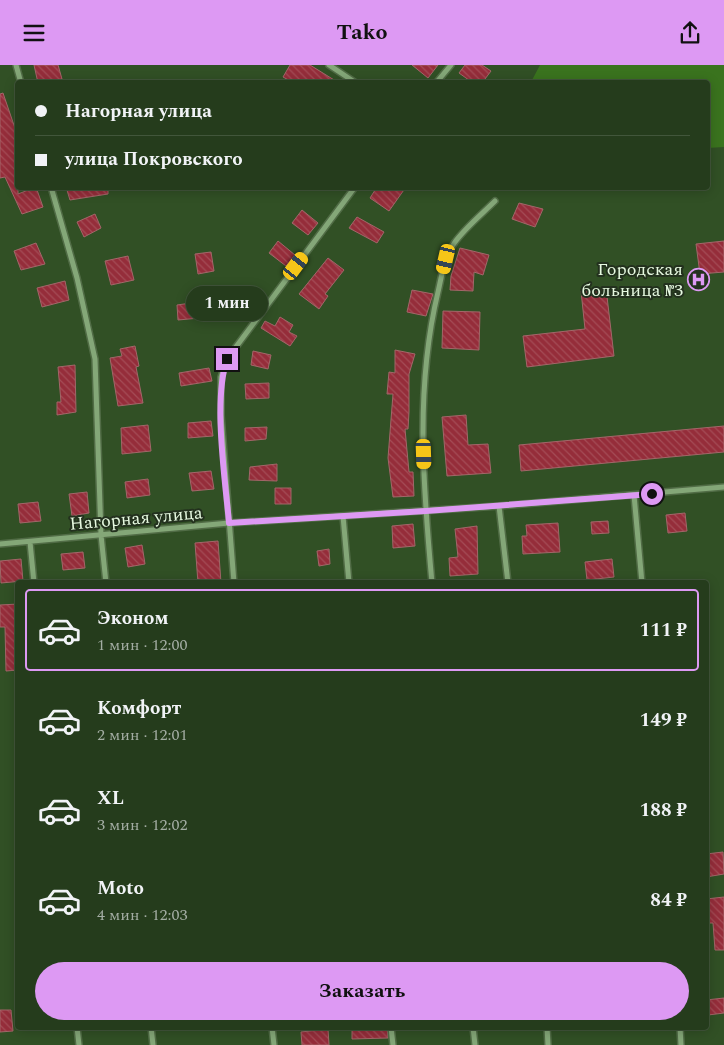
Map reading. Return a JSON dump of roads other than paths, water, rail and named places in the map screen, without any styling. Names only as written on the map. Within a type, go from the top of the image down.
[{"type":"street","points":[[16,65],[20,80]]},
{"type":"street","points":[[329,65],[352,80]]},
{"type":"street","points":[[438,80],[451,65]]},
{"type":"street","points":[[52,190],[77,278],[94,359],[101,535],[106,580]]},
{"type":"street","points":[[234,580],[221,415],[221,377],[227,359],[353,190]]},
{"type":"street","points":[[432,580],[426,511],[422,416],[426,355],[434,306],[446,259],[454,242],[495,201]]},
{"type":"street","name":"Нагорная улица","points":[[0,544],[229,523],[500,506],[724,487]]},
{"type":"street","points":[[634,495],[642,580]]},
{"type":"street","points":[[500,506],[508,580]]},
{"type":"street","points":[[343,516],[349,580]]},
{"type":"street","points":[[30,542],[34,580]]},
{"type":"street","points":[[77,1030],[79,1045]]},
{"type":"street","points":[[151,1030],[153,1045]]},
{"type":"street","points":[[272,1030],[274,1045]]},
{"type":"street","points":[[391,1030],[393,1045]]},
{"type":"street","points":[[473,1030],[475,1045]]},
{"type":"street","points":[[547,1030],[548,1045]]},
{"type":"street","points":[[680,1030],[681,1045]]},
{"type":"place","name":"Городская больница №3","points":[[699,279]]}]
